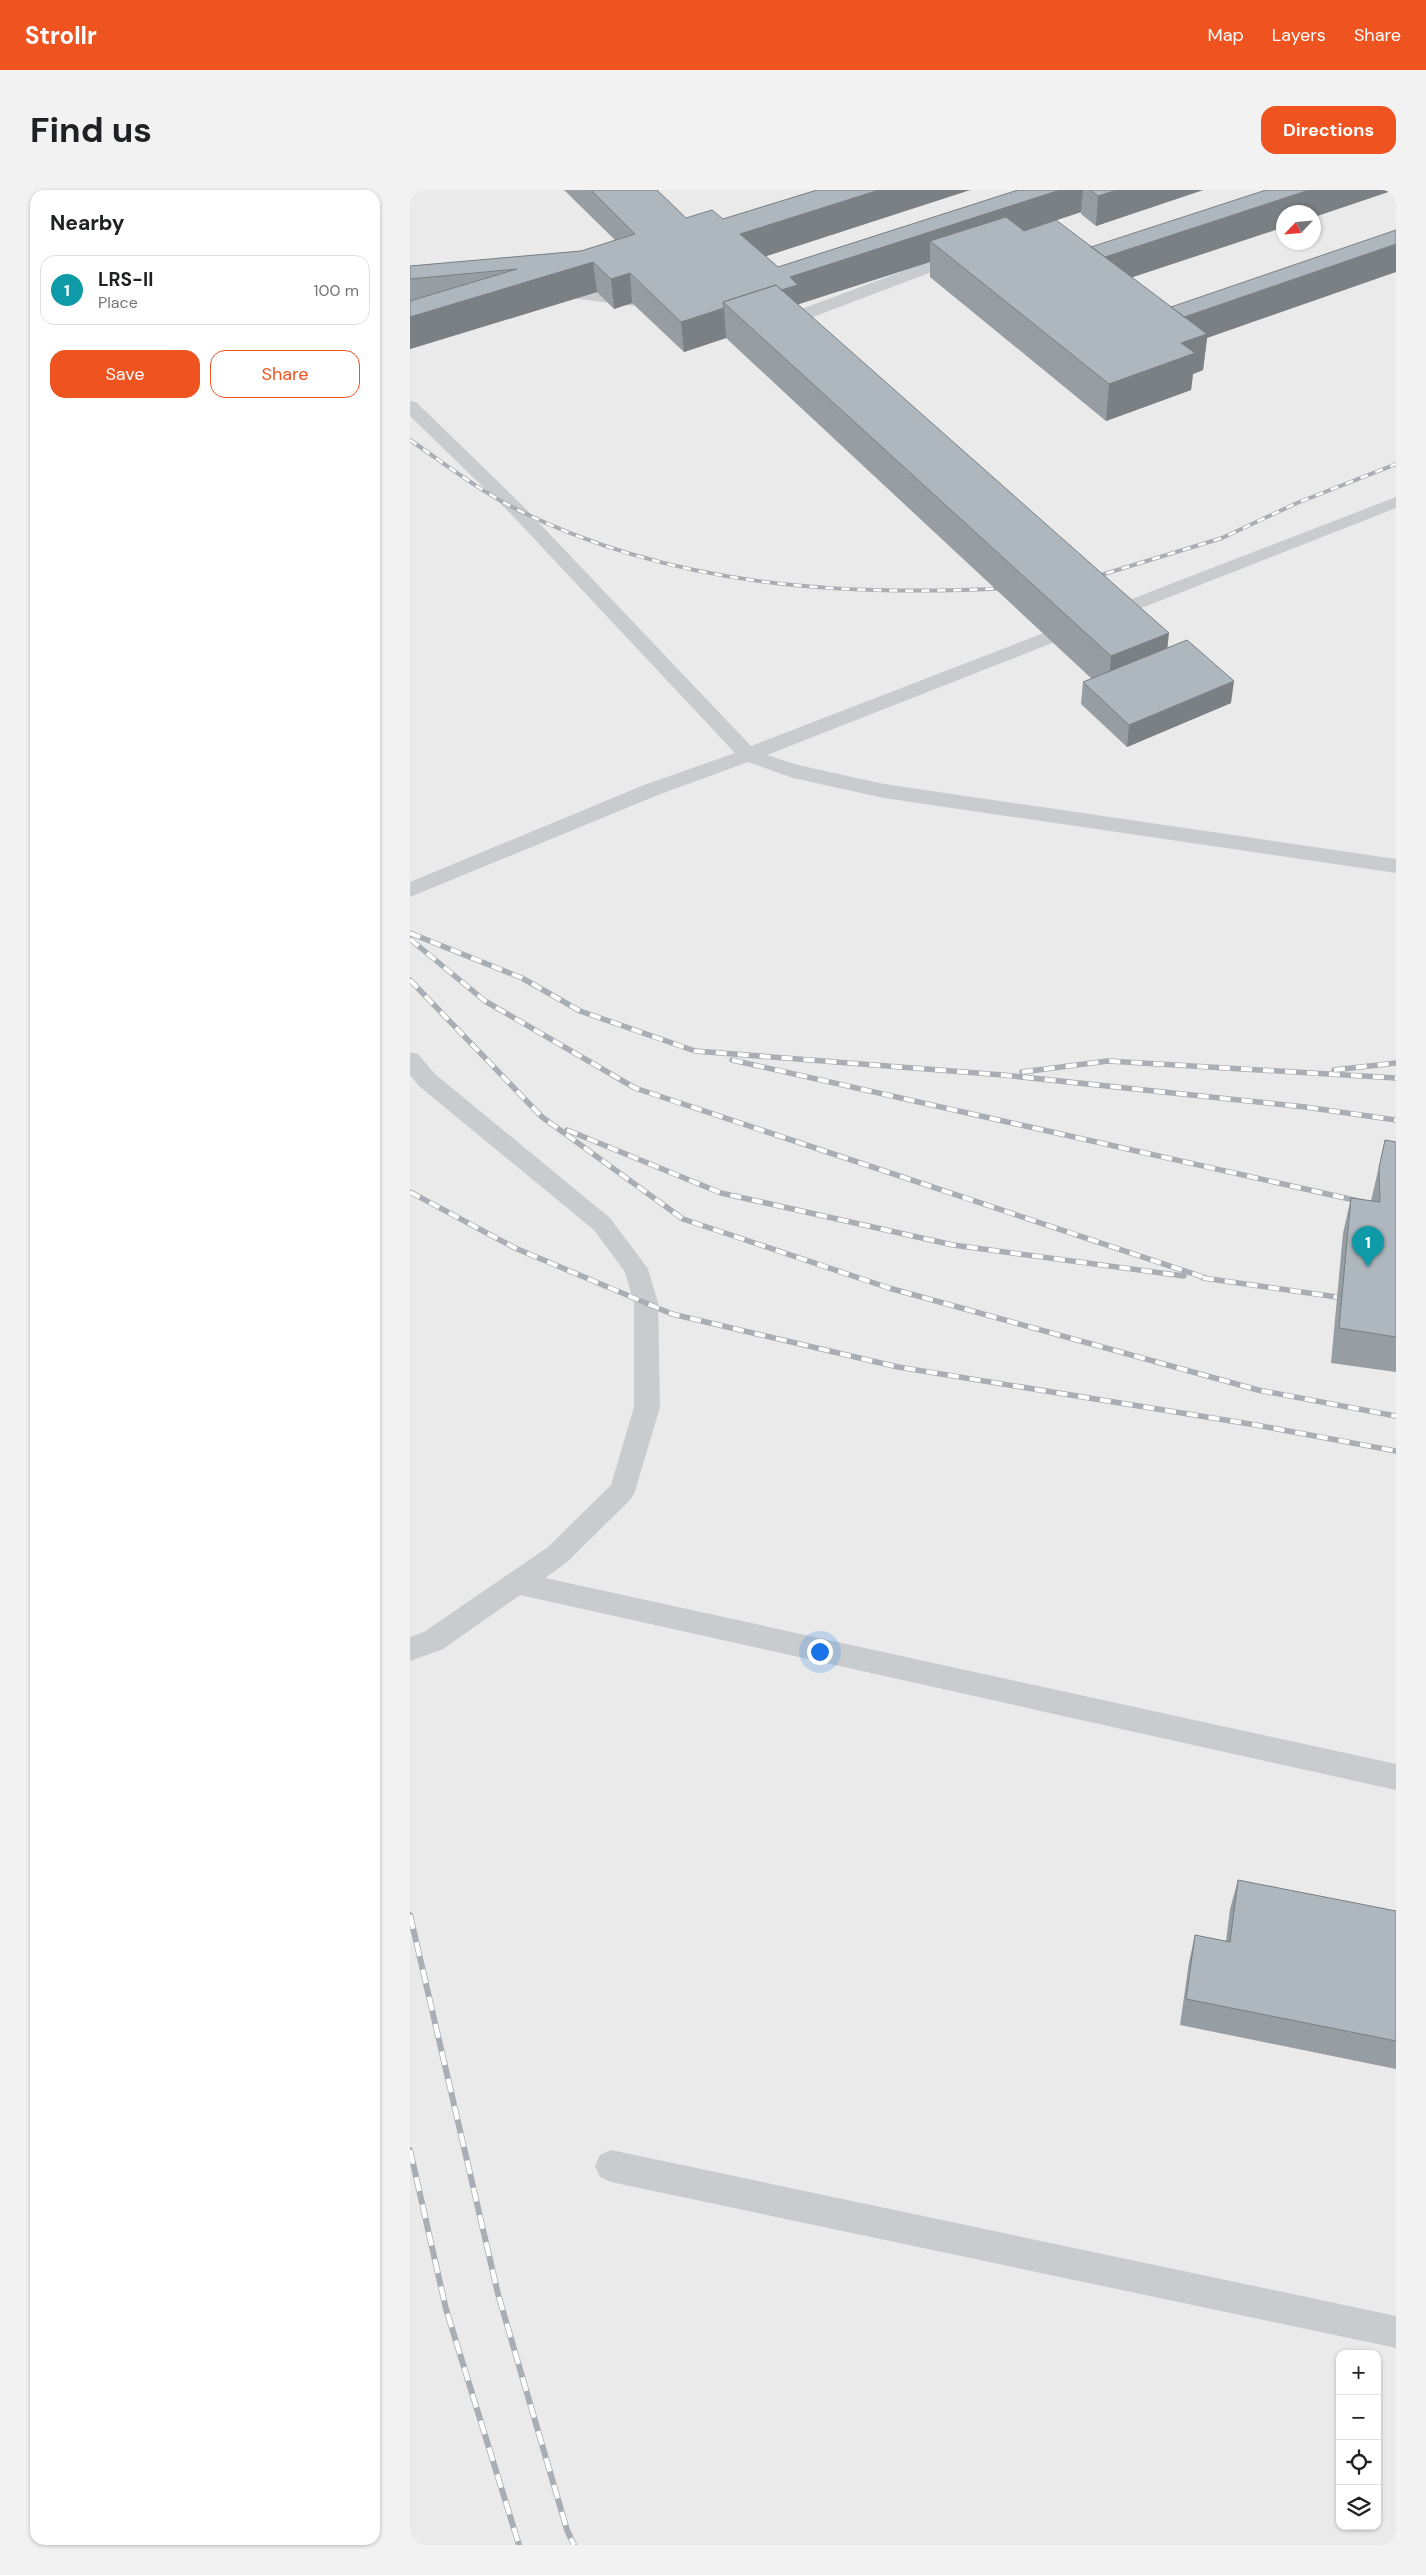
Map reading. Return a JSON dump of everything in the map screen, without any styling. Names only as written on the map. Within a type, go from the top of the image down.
[{"type":"street","points":[[786,322],[980,247]]},
{"type":"lane","points":[[534,294],[563,292],[650,303]]},
{"type":"lane","points":[[767,319],[786,322],[801,335]]},
{"type":"lane","points":[[410,406],[516,509],[748,755],[792,771],[884,791],[1396,866]]},
{"type":"lane","points":[[410,890],[651,790],[748,755],[1099,609],[1396,502]]},
{"type":"lane","points":[[410,1060],[427,1080],[602,1224],[636,1269],[646,1303],[647,1407],[622,1491],[557,1555],[433,1641],[410,1649]]},
{"type":"lane","points":[[517,1583],[1396,1777]]},
{"type":"lane","points":[[611,2166],[1396,2332]]},
{"type":"shaded area","points":[[410,190],[1396,190],[1396,2545],[410,2545]]},
{"type":"building","points":[[591,190],[657,190],[686,218],[712,210],[723,219],[817,190],[879,190],[740,234],[778,267],[1018,190],[1060,190],[790,277],[798,285],[781,290],[776,285],[723,302],[724,308],[681,322],[630,273],[611,279],[593,262],[410,317],[410,301],[517,269],[410,279],[410,266],[581,251],[635,234]]},
{"type":"building","points":[[1090,190],[1117,190],[1098,196]]},
{"type":"building","points":[[1266,190],[1309,190],[1105,257],[1091,247]]},
{"type":"building","points":[[1006,217],[1024,231],[1056,220],[1207,334],[1181,343],[1195,353],[1109,384],[930,241]]},
{"type":"building","points":[[1396,230],[1396,244],[1184,317],[1171,307]]},
{"type":"building","points":[[776,285],[1169,633],[1111,656],[723,302]]},
{"type":"building","points":[[1187,640],[1234,681],[1129,725],[1083,682]]},
{"type":"building","points":[[1385,1140],[1396,1142],[1396,1337],[1339,1328],[1351,1198],[1380,1202],[1379,1168]]},
{"type":"building","points":[[1238,1880],[1396,1911],[1396,2041],[1186,1999],[1195,1935],[1230,1942]]},
{"type":"railway","points":[[410,440],[504,503],[576,536],[636,556],[696,570],[758,581],[820,587],[883,590],[1009,588]]},
{"type":"railway","points":[[1091,578],[1222,538],[1297,503],[1396,464]]},
{"type":"railway","points":[[410,933],[522,978],[580,1011],[695,1051],[1003,1075],[1305,1107],[1396,1120]]},
{"type":"railway","points":[[410,939],[485,1001],[635,1088],[1208,1279]]},
{"type":"railway","points":[[410,980],[542,1117],[683,1219],[889,1288],[1258,1390],[1396,1416]]},
{"type":"railway","points":[[732,1060],[1363,1202]]},
{"type":"railway","points":[[1022,1072],[1108,1061],[1396,1078]]},
{"type":"railway","points":[[1334,1070],[1396,1063]]},
{"type":"railway","points":[[567,1130],[721,1193],[953,1245],[1184,1276]]},
{"type":"railway","points":[[410,1192],[515,1248],[672,1314],[898,1367],[1256,1425],[1396,1451]]},
{"type":"railway","points":[[1203,1278],[1208,1279]]},
{"type":"railway","points":[[1208,1279],[1337,1297]]},
{"type":"railway","points":[[410,1915],[498,2294],[567,2530],[574,2545]]},
{"type":"railway","points":[[410,2150],[446,2309],[519,2545]]},
{"type":"place","name":"LRS-II","points":[[1368,1267]]}]
